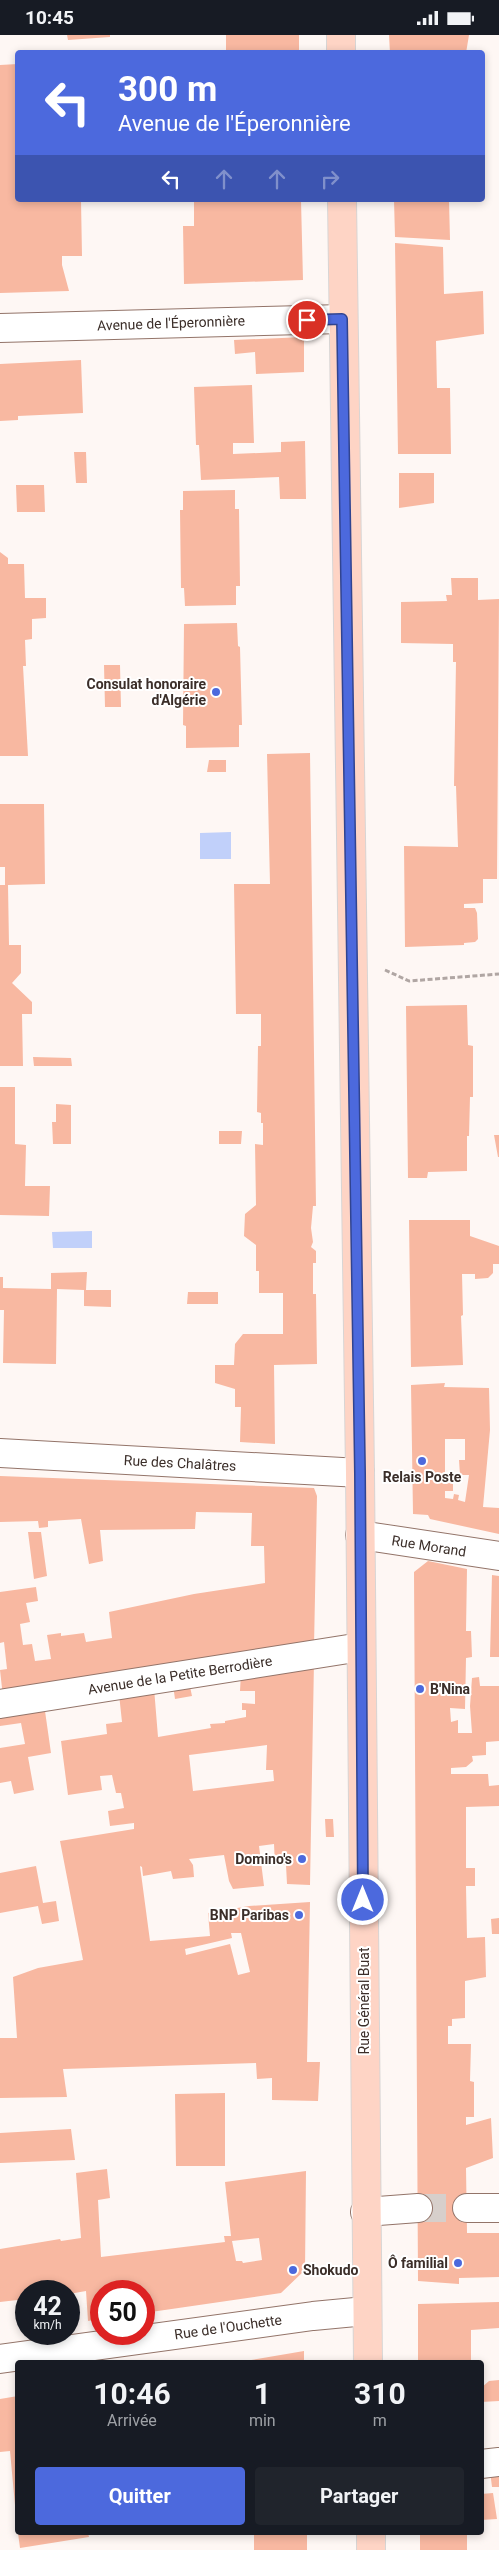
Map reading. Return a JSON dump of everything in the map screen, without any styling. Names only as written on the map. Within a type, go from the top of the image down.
[{"type":"main road","points":[[341,35],[341,50]]},
{"type":"main road","name":"Rue Général Buat","points":[[342,202],[342,319],[360,1473],[365,2212],[368,2360]]},
{"type":"main road","points":[[371,2535],[371,2550]]},
{"type":"street","name":"Avenue de l'Éperonnière","points":[[0,328],[342,319]]},
{"type":"street","name":"Rue des Chalâtres","points":[[0,1453],[360,1473]]},
{"type":"street","name":"Rue Morand","points":[[360,1535],[499,1556]]},
{"type":"street","name":"Avenue de la Petite Berrodière","points":[[0,1704],[361,1647]]},
{"type":"street","points":[[365,2212],[418,2208]]},
{"type":"street","points":[[467,2208],[499,2208]]},
{"type":"street","name":"Rue de l'Ouchette","points":[[0,2359],[313,2315],[366,2311]]},
{"type":"street","points":[[484,2464],[499,2462]]},
{"type":"path","points":[[352,971],[387,969],[410,981],[499,974]]},
{"type":"water","points":[[231,832],[231,859],[200,859],[200,833]]},
{"type":"water","points":[[92,1231],[92,1248],[53,1248],[52,1232]]},
{"type":"building","points":[[67,35],[110,35],[110,37],[68,40]]},
{"type":"building","points":[[226,35],[299,35],[299,50],[226,50]]},
{"type":"building","points":[[389,35],[469,35],[466,50],[390,50]]},
{"type":"building","points":[[15,64],[15,202],[81,202],[82,256],[62,256],[62,265],[69,291],[0,293],[0,65]]},
{"type":"building","points":[[194,202],[301,202],[303,280],[184,284],[183,226],[194,226]]},
{"type":"building","points":[[394,202],[449,202],[450,240],[395,237]]},
{"type":"building","points":[[395,243],[443,247],[444,294],[483,291],[484,334],[436,341],[437,388],[450,388],[451,454],[398,454]]},
{"type":"building","points":[[304,337],[304,372],[256,374],[255,352],[235,354],[234,340]]},
{"type":"building","points":[[81,360],[83,413],[18,416],[18,420],[0,421],[0,364]]},
{"type":"building","points":[[252,385],[254,443],[233,443],[233,454],[281,452],[281,442],[305,441],[306,499],[280,499],[279,477],[201,480],[199,445],[196,445],[194,387]]},
{"type":"building","points":[[74,452],[86,452],[87,483],[76,483]]},
{"type":"building","points":[[399,473],[434,473],[434,503],[399,508]]},
{"type":"building","points":[[16,485],[44,485],[45,512],[17,512]]},
{"type":"building","points":[[235,490],[235,509],[239,509],[240,586],[236,586],[236,605],[185,606],[184,588],[181,588],[180,510],[183,510],[183,491]]},
{"type":"building","points":[[0,552],[8,558],[8,564],[24,564],[25,598],[46,598],[46,618],[32,619],[32,639],[25,640],[26,666],[23,666],[28,756],[0,756]]},
{"type":"building","points":[[451,578],[478,578],[478,600],[499,599],[497,879],[483,879],[483,903],[464,904],[464,908],[475,908],[477,913],[478,939],[475,942],[464,943],[464,945],[405,947],[404,846],[458,847],[456,786],[454,786],[456,662],[453,662],[453,644],[401,643],[401,602],[447,601],[446,595],[452,595]]},
{"type":"building","points":[[237,623],[238,646],[240,647],[242,725],[239,725],[239,747],[186,748],[186,726],[183,725],[184,624]]},
{"type":"building","points":[[104,665],[120,665],[121,707],[105,707]]},
{"type":"building","points":[[310,753],[316,1206],[313,1206],[311,1228],[313,1242],[311,1247],[316,1251],[316,1263],[313,1263],[313,1294],[316,1294],[317,1364],[274,1365],[275,1444],[240,1442],[241,1407],[235,1407],[235,1389],[215,1383],[215,1365],[234,1365],[235,1344],[243,1334],[283,1334],[283,1293],[259,1293],[259,1271],[256,1271],[256,1245],[244,1236],[245,1214],[256,1205],[255,1144],[263,1145],[263,1123],[261,1123],[261,1113],[257,1112],[258,1046],[261,1046],[261,1014],[236,1014],[234,884],[270,884],[267,754]]},
{"type":"building","points":[[209,760],[226,760],[226,772],[207,772]]},
{"type":"building","points":[[0,804],[44,804],[45,884],[8,885],[9,945],[21,945],[21,973],[12,983],[32,1002],[32,1014],[22,1014],[23,1066],[0,1066],[0,885],[5,885],[5,867],[0,867]]},
{"type":"building","points":[[467,1005],[468,1045],[473,1046],[473,1097],[470,1097],[467,1171],[428,1172],[427,1178],[408,1178],[406,1006]]},
{"type":"building","points":[[33,1057],[71,1058],[72,1066],[34,1066]]},
{"type":"building","points":[[0,1087],[15,1087],[15,1144],[26,1145],[25,1186],[50,1186],[49,1216],[0,1215]]},
{"type":"building","points":[[56,1104],[71,1105],[71,1144],[53,1144],[52,1122],[56,1122]]},
{"type":"building","points":[[219,1131],[242,1131],[241,1144],[219,1144]]},
{"type":"building","points":[[494,1135],[499,1135],[499,1157],[498,1157]]},
{"type":"building","points":[[409,1220],[470,1220],[470,1236],[499,1246],[499,1264],[493,1264],[493,1273],[488,1278],[475,1279],[475,1274],[462,1274],[463,1365],[411,1367]]},
{"type":"building","points":[[87,1272],[86,1290],[111,1290],[111,1307],[84,1306],[84,1290],[57,1289],[56,1364],[3,1363],[4,1310],[0,1310],[0,1277],[3,1277],[3,1288],[51,1289],[51,1273]]},
{"type":"building","points":[[188,1292],[218,1292],[218,1304],[187,1304]]},
{"type":"building","points":[[445,1383],[444,1387],[489,1388],[490,1430],[483,1507],[499,1508],[499,1534],[430,1519],[428,1515],[413,1514],[411,1385]],"holes":[[[445,1439],[465,1439],[465,1460],[459,1460],[460,1475],[469,1475],[465,1502],[458,1500],[459,1495],[454,1494],[453,1499],[445,1498],[445,1491],[453,1491],[453,1474],[445,1473]]]},
{"type":"building","points":[[0,1476],[314,1488],[317,1496],[314,1646],[3,1697],[0,1670],[7,1669],[4,1642],[0,1643],[0,1592],[36,1587],[38,1601],[26,1603],[30,1622],[20,1624],[23,1645],[32,1644],[35,1661],[51,1659],[47,1635],[61,1633],[61,1636],[84,1633],[86,1642],[112,1638],[109,1612],[194,1594],[265,1583],[264,1546],[251,1546],[252,1513],[196,1512],[195,1529],[100,1530],[103,1561],[89,1564],[81,1519],[48,1521],[48,1527],[39,1528],[38,1521],[0,1522]]},
{"type":"building","points":[[28,1532],[41,1532],[47,1576],[34,1579]]},
{"type":"building","points":[[428,1561],[467,1569],[466,1631],[471,1631],[472,1657],[466,1658],[465,1709],[450,1708],[451,1722],[458,1720],[458,1733],[472,1733],[470,1706],[472,1678],[479,1677],[480,1686],[499,1686],[499,1741],[486,1742],[486,1755],[472,1756],[473,1761],[466,1767],[451,1768],[451,1774],[488,1774],[489,1786],[499,1785],[499,1806],[466,1807],[466,1868],[475,1868],[475,1886],[466,1886],[467,1938],[485,1937],[486,1977],[465,1981],[465,2018],[452,2019],[452,2026],[448,2026],[448,2044],[471,2044],[470,2081],[474,2082],[474,2117],[466,2117],[466,2125],[491,2118],[493,2158],[466,2168],[467,2233],[499,2233],[499,2277],[459,2278],[459,2284],[418,2281],[414,1572]]},
{"type":"building","points":[[492,1575],[499,1576],[499,1657],[490,1657]]},
{"type":"building","points":[[314,1661],[310,1885],[287,1884],[286,1865],[275,1865],[274,1844],[259,1846],[264,1886],[233,1889],[229,1881],[224,1855],[189,1859],[193,1865],[194,1877],[173,1879],[171,1871],[143,1876],[142,1867],[140,1866],[150,1941],[210,1936],[208,1913],[249,1906],[310,1902],[307,2062],[320,2062],[318,2101],[272,2100],[272,2078],[257,2079],[256,2063],[63,2069],[67,2097],[0,2098],[0,2038],[17,2038],[13,1977],[38,1968],[83,1960],[60,1841],[134,1829],[134,1823],[110,1826],[108,1811],[124,1808],[121,1793],[116,1793],[112,1775],[100,1776],[102,1790],[68,1795],[61,1741],[107,1734],[106,1724],[122,1722],[119,1694],[154,1688],[158,1737],[211,1728],[210,1724],[225,1723],[225,1721],[246,1717],[246,1710],[242,1710],[242,1703],[255,1704],[255,1691],[240,1691],[241,1673]],"holes":[[[267,1745],[266,1770],[273,1770],[274,1781],[193,1791],[189,1755]],[[231,1933],[241,1933],[250,1972],[238,1975],[230,1944],[186,1955],[185,1949],[232,1938]]]},
{"type":"building","points":[[189,1682],[192,1696],[175,1699],[173,1685]]},
{"type":"building","points":[[44,1704],[51,1753],[28,1757],[34,1790],[14,1794],[11,1781],[0,1783],[0,1748],[25,1744],[21,1723],[0,1726],[0,1711]]},
{"type":"building","points":[[325,1819],[333,1819],[334,1837],[326,1837]]},
{"type":"building","points":[[36,1866],[43,1903],[56,1901],[59,1921],[42,1924],[38,1906],[0,1913],[0,1873]]},
{"type":"building","points":[[499,1918],[499,1934],[492,1934],[491,1919]]},
{"type":"building","points":[[225,2093],[225,2166],[176,2166],[175,2094]]},
{"type":"building","points":[[71,2129],[75,2160],[0,2163],[0,2133]]},
{"type":"building","points":[[107,2169],[110,2198],[98,2200],[101,2257],[225,2242],[224,2236],[231,2236],[225,2182],[306,2171],[305,2270],[281,2293],[155,2311],[155,2280],[90,2280],[90,2321],[88,2321],[86,2291],[80,2292],[80,2280],[15,2280],[15,2300],[0,2302],[0,2249],[60,2239],[61,2241],[81,2238],[76,2173]],"holes":[[[259,2238],[262,2260],[243,2263],[242,2261],[236,2261],[232,2241]]]},
{"type":"building","points":[[499,2302],[499,2328],[471,2330],[471,2360],[418,2360],[418,2304]]},
{"type":"building","points":[[304,2351],[304,2360],[251,2360]]},
{"type":"building","points":[[499,2380],[499,2401],[484,2402],[484,2385],[489,2381]]},
{"type":"building","points":[[15,2396],[15,2505],[10,2451],[0,2452],[0,2399]]},
{"type":"building","points":[[499,2470],[499,2487],[492,2487],[490,2471]]},
{"type":"building","points":[[493,2493],[497,2519],[484,2520],[484,2494]]},
{"type":"building","points":[[18,2535],[88,2535],[89,2537],[20,2548]]},
{"type":"building","points":[[254,2535],[307,2535],[307,2550],[254,2550]]},
{"type":"building","points":[[420,2535],[467,2535],[467,2550],[420,2550]]},
{"type":"tunnel","points":[[418,2208],[467,2208]]},
{"type":"place","name":"Consulat honoraire d'Algérie","points":[[216,692]]},
{"type":"place","name":"Relais Poste","points":[[422,1461]]},
{"type":"place","name":"B'Nina","points":[[420,1689]]},
{"type":"place","name":"Domino's","points":[[302,1859]]},
{"type":"place","name":"BNP Paribas","points":[[299,1915]]},
{"type":"place","name":"Ô familial","points":[[458,2263]]},
{"type":"place","name":"Shokudo","points":[[293,2270]]},
{"type":"route","points":[[307,320],[342,319],[360,1473],[363,1900]]}]
